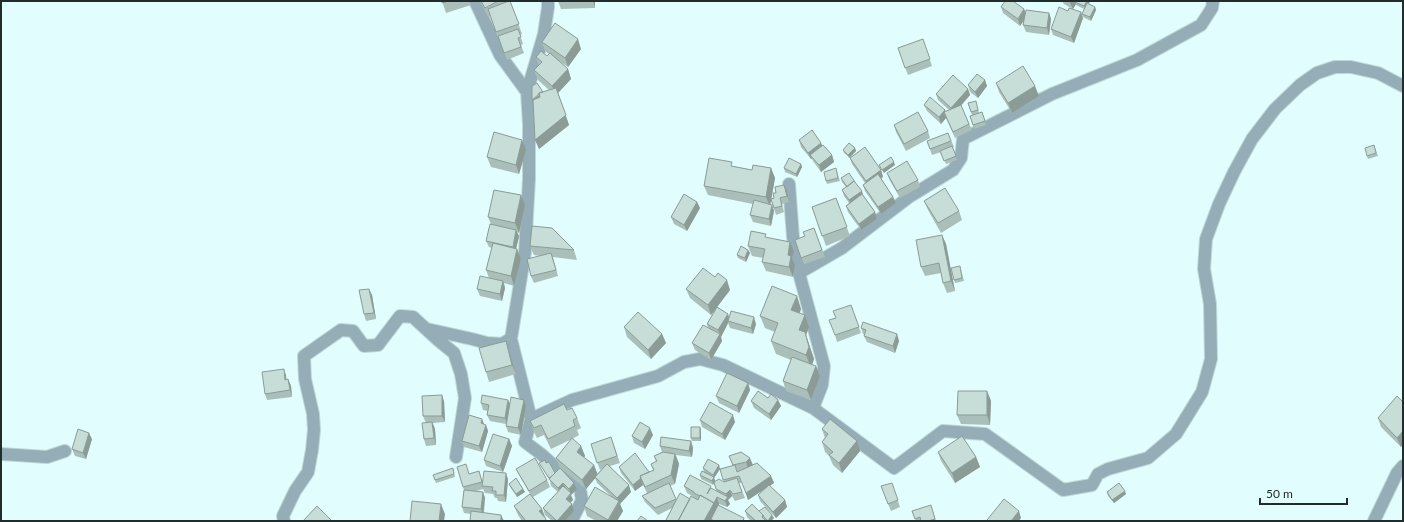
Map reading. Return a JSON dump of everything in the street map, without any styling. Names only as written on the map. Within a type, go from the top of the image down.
[{"type":"street","points":[[475,1],[500,55],[527,92]]},
{"type":"street","points":[[548,1],[544,34],[527,92],[529,124],[525,252],[511,339],[531,419],[525,442],[541,454],[580,489],[582,500],[570,521]]},
{"type":"street","points":[[799,273],[842,248],[909,197],[953,170],[960,158],[963,139],[1052,94],[1137,60],[1201,25],[1212,8],[1213,1]]},
{"type":"street","points":[[531,419],[572,400],[658,376],[684,362],[700,359],[723,366],[813,408],[894,468],[943,431],[985,434],[1063,490],[1092,485],[1098,474],[1108,469],[1148,458],[1176,434],[1202,392],[1211,359],[1210,304],[1204,269],[1206,239],[1219,204],[1234,172],[1252,139],[1275,109],[1300,85],[1318,73],[1335,67],[1351,67],[1378,73],[1403,86]]},
{"type":"street","points":[[788,184],[793,237],[799,273],[824,366],[822,385],[813,408]]},
{"type":"street","points":[[284,521],[283,516],[308,472],[312,450],[314,430],[313,414],[306,379],[304,356],[341,330],[353,331],[364,346],[378,345],[400,316],[413,317],[454,353],[461,374],[465,398],[456,457]]},
{"type":"street","points":[[426,328],[472,338],[487,344],[502,344],[511,339]]},
{"type":"street","points":[[1,454],[48,457],[65,451]]},
{"type":"street","points":[[1374,521],[1397,473],[1403,466]]},
{"type":"building","points":[[481,1],[498,1],[485,8]]},
{"type":"building","points":[[509,1],[519,24],[496,32],[488,9]]},
{"type":"building","points":[[1005,1],[1013,1],[1024,9],[1018,19],[1001,7]]},
{"type":"building","points":[[1075,1],[1087,1],[1084,6]]},
{"type":"building","points":[[1087,3],[1095,7],[1090,17],[1082,14]]},
{"type":"building","points":[[1059,7],[1068,11],[1069,8],[1081,12],[1071,37],[1051,29]]},
{"type":"building","points":[[1026,10],[1049,13],[1047,28],[1023,25]]},
{"type":"building","points":[[555,23],[578,39],[565,58],[542,42]]},
{"type":"building","points":[[518,29],[521,37],[518,38],[521,47],[504,53],[498,36]]},
{"type":"building","points":[[923,39],[930,59],[905,68],[898,48]]},
{"type":"building","points":[[541,51],[547,56],[550,53],[568,69],[552,86],[534,70],[542,62],[536,57]]},
{"type":"building","points":[[1023,66],[1035,86],[1008,103],[996,83]]},
{"type":"building","points":[[977,74],[985,80],[975,92],[968,85]]},
{"type":"building","points":[[953,75],[968,89],[951,108],[936,94]]},
{"type":"building","points":[[537,83],[543,92],[539,93],[532,100],[532,86]]},
{"type":"building","points":[[556,88],[566,115],[535,140],[533,100],[540,97],[539,93]]},
{"type":"building","points":[[930,97],[945,110],[939,117],[924,105]]},
{"type":"building","points":[[976,101],[978,110],[971,112],[968,103]]},
{"type":"building","points":[[961,105],[969,124],[953,132],[944,112]]},
{"type":"building","points":[[918,112],[928,131],[904,144],[894,125]]},
{"type":"building","points":[[982,112],[985,121],[973,125],[970,116]]},
{"type":"building","points":[[812,130],[821,143],[808,153],[799,140]]},
{"type":"building","points":[[494,132],[522,140],[516,165],[487,157]]},
{"type":"building","points":[[948,133],[951,141],[930,149],[927,141]]},
{"type":"building","points":[[849,143],[855,148],[848,155],[843,150]]},
{"type":"building","points":[[823,145],[832,155],[819,165],[810,155]]},
{"type":"building","points":[[1374,145],[1376,153],[1367,156],[1365,148]]},
{"type":"building","points":[[952,146],[956,156],[944,161],[940,151]]},
{"type":"building","points":[[865,147],[881,170],[866,181],[850,158]]},
{"type":"building","points":[[891,157],[894,162],[882,170],[879,165]]},
{"type":"building","points":[[709,158],[732,162],[731,166],[752,170],[753,165],[771,168],[766,197],[704,186]]},
{"type":"building","points":[[789,158],[801,164],[796,174],[784,168]]},
{"type":"building","points":[[907,161],[918,180],[897,191],[887,173]]},
{"type":"building","points":[[836,168],[838,178],[826,181],[824,172]]},
{"type":"building","points":[[849,173],[855,182],[854,181],[847,187],[841,178]]},
{"type":"building","points":[[878,174],[893,197],[878,207],[863,185]]},
{"type":"building","points":[[854,181],[862,191],[849,200],[842,190]]},
{"type":"building","points":[[784,185],[787,196],[780,198],[782,206],[774,208],[771,199],[774,198],[773,193],[776,193],[775,187]]},
{"type":"building","points":[[945,188],[959,211],[938,223],[924,201]]},
{"type":"building","points":[[494,190],[521,195],[515,223],[488,217]]},
{"type":"building","points":[[684,194],[697,202],[684,225],[671,217]]},
{"type":"building","points":[[862,194],[875,212],[859,224],[846,206]]},
{"type":"building","points":[[836,198],[847,227],[822,236],[812,207]]},
{"type":"building","points":[[754,200],[772,205],[769,219],[750,215]]},
{"type":"building","points":[[490,224],[516,230],[513,247],[486,241]]},
{"type":"building","points":[[532,226],[552,228],[574,250],[530,246]]},
{"type":"building","points":[[814,228],[822,250],[801,258],[795,240],[805,236],[803,232]]},
{"type":"building","points":[[751,231],[766,234],[765,237],[790,242],[788,255],[791,256],[789,267],[762,262],[765,249],[748,246]]},
{"type":"building","points":[[942,235],[951,281],[943,283],[939,263],[921,267],[916,240]]},
{"type":"building","points":[[493,243],[517,249],[511,276],[486,270]]},
{"type":"building","points":[[741,246],[748,250],[745,258],[737,255]]},
{"type":"building","points":[[551,253],[556,270],[531,276],[527,259]]},
{"type":"building","points":[[960,266],[962,278],[954,280],[951,268]]},
{"type":"building","points":[[703,268],[715,277],[718,273],[727,280],[708,305],[686,289]]},
{"type":"building","points":[[480,276],[503,281],[500,294],[477,289]]},
{"type":"building","points":[[772,286],[797,296],[791,310],[805,315],[799,330],[805,332],[809,347],[806,355],[771,341],[778,323],[760,316]]},
{"type":"building","points":[[369,289],[374,313],[364,314],[359,290]]},
{"type":"building","points":[[851,305],[859,327],[835,335],[829,320],[836,318],[833,311]]},
{"type":"building","points":[[717,307],[728,314],[718,330],[707,324]]},
{"type":"building","points":[[731,311],[754,317],[751,328],[728,321]]},
{"type":"building","points":[[638,312],[662,334],[648,350],[624,327]]},
{"type":"building","points":[[863,322],[897,334],[893,346],[864,336],[866,330],[861,328]]},
{"type":"building","points":[[703,325],[720,334],[709,353],[692,343]]},
{"type":"building","points":[[506,341],[512,365],[486,372],[479,348]]},
{"type":"building","points":[[792,357],[816,366],[807,390],[783,381]]},
{"type":"building","points":[[284,369],[285,380],[288,379],[290,390],[265,394],[262,372]]},
{"type":"building","points":[[727,373],[748,383],[737,406],[716,396]]},
{"type":"building","points":[[758,391],[768,398],[771,394],[778,400],[769,414],[751,401]]},
{"type":"building","points":[[958,391],[987,391],[987,415],[957,415]]},
{"type":"building","points":[[442,395],[442,416],[423,416],[422,396]]},
{"type":"building","points":[[482,395],[508,400],[505,418],[487,415],[489,405],[481,403]]},
{"type":"building","points":[[1397,396],[1403,402],[1403,431],[1397,438],[1378,418]]},
{"type":"building","points":[[511,397],[524,400],[518,428],[506,426]]},
{"type":"building","points":[[710,402],[733,415],[722,434],[700,420]]},
{"type":"building","points":[[564,404],[567,410],[572,408],[577,418],[573,420],[575,426],[548,439],[541,425],[534,428],[530,421]]},
{"type":"building","points":[[469,415],[482,419],[481,423],[486,425],[479,446],[462,441]]},
{"type":"building","points":[[830,419],[857,441],[839,463],[829,455],[833,452],[822,442],[828,434],[822,429]]},
{"type":"building","points":[[432,422],[434,438],[424,439],[422,423]]},
{"type":"building","points":[[640,422],[650,428],[642,442],[632,436]]},
{"type":"building","points":[[691,427],[700,427],[700,438],[691,438]]},
{"type":"building","points":[[78,429],[89,433],[83,453],[72,449]]},
{"type":"building","points":[[493,434],[509,439],[500,466],[484,460]]},
{"type":"building","points":[[962,436],[976,457],[952,473],[938,452]]},
{"type":"building","points":[[611,437],[617,456],[597,463],[591,444]]},
{"type":"building","points":[[661,437],[691,441],[689,451],[660,446]]},
{"type":"building","points":[[572,438],[581,446],[577,452],[594,465],[582,480],[556,458]]},
{"type":"building","points":[[663,452],[675,454],[671,475],[645,487],[640,476],[654,470],[651,464],[657,461],[654,456]]},
{"type":"building","points":[[741,452],[750,458],[746,462],[733,465],[729,456]]},
{"type":"building","points":[[635,453],[649,472],[640,476],[641,478],[633,485],[619,467]]},
{"type":"building","points":[[535,458],[547,480],[529,491],[516,469]]},
{"type":"building","points":[[708,459],[719,465],[713,475],[703,468]]},
{"type":"building","points":[[545,460],[546,463],[549,462],[555,473],[549,478],[539,463]]},
{"type":"building","points":[[757,463],[771,476],[746,493],[739,476],[723,480],[720,469],[735,465],[737,472]]},
{"type":"building","points":[[466,464],[469,474],[479,471],[482,482],[463,487],[457,467]]},
{"type":"building","points":[[607,464],[629,485],[617,498],[595,477]]},
{"type":"building","points":[[453,468],[454,474],[435,480],[433,475]]},
{"type":"building","points":[[560,468],[574,483],[569,489],[563,483],[558,488],[549,479]]},
{"type":"building","points":[[484,471],[506,473],[504,495],[496,495],[496,491],[492,491],[493,487],[482,486]]},
{"type":"building","points":[[702,471],[714,477],[712,481],[700,475]]},
{"type":"building","points":[[690,475],[711,486],[707,494],[711,488],[728,497],[725,501],[717,497],[714,503],[694,493],[684,486]]},
{"type":"building","points":[[516,478],[523,489],[516,494],[509,484]]},
{"type":"building","points":[[737,478],[742,492],[733,494],[730,490],[726,494],[716,489],[714,482],[719,479],[724,482]]},
{"type":"building","points":[[669,483],[676,499],[655,508],[642,496]]},
{"type":"building","points":[[892,483],[898,500],[888,504],[881,486]]},
{"type":"building","points":[[1119,483],[1125,491],[1112,500],[1107,492]]},
{"type":"building","points":[[769,485],[785,500],[773,512],[758,495]]},
{"type":"building","points":[[563,486],[571,493],[566,499],[572,504],[557,521],[543,508]]},
{"type":"building","points":[[595,487],[619,501],[608,520],[584,506]]},
{"type":"building","points":[[464,490],[483,492],[481,509],[462,507]]},
{"type":"building","points":[[680,493],[690,499],[678,521],[668,521],[666,520]]},
{"type":"building","points":[[530,494],[542,509],[539,511],[546,519],[545,521],[526,521],[514,506]]},
{"type":"building","points":[[700,495],[714,503],[704,521],[678,521],[691,496],[698,500]]},
{"type":"building","points":[[1004,499],[1019,511],[1011,521],[988,521],[987,520]]},
{"type":"building","points":[[412,501],[441,504],[439,521],[410,521]]},
{"type":"building","points":[[752,504],[763,515],[762,517],[765,520],[764,521],[756,521],[745,511]]},
{"type":"building","points":[[718,505],[744,518],[743,521],[714,521],[711,519]]},
{"type":"building","points":[[931,505],[935,519],[921,521],[920,517],[915,519],[912,511]]},
{"type":"building","points":[[317,506],[332,521],[303,521]]},
{"type":"building","points":[[765,507],[772,515],[768,521],[759,511]]},
{"type":"building","points":[[471,511],[501,515],[501,521],[470,521]]},
{"type":"building","points":[[641,516],[648,521],[637,521]]}]
